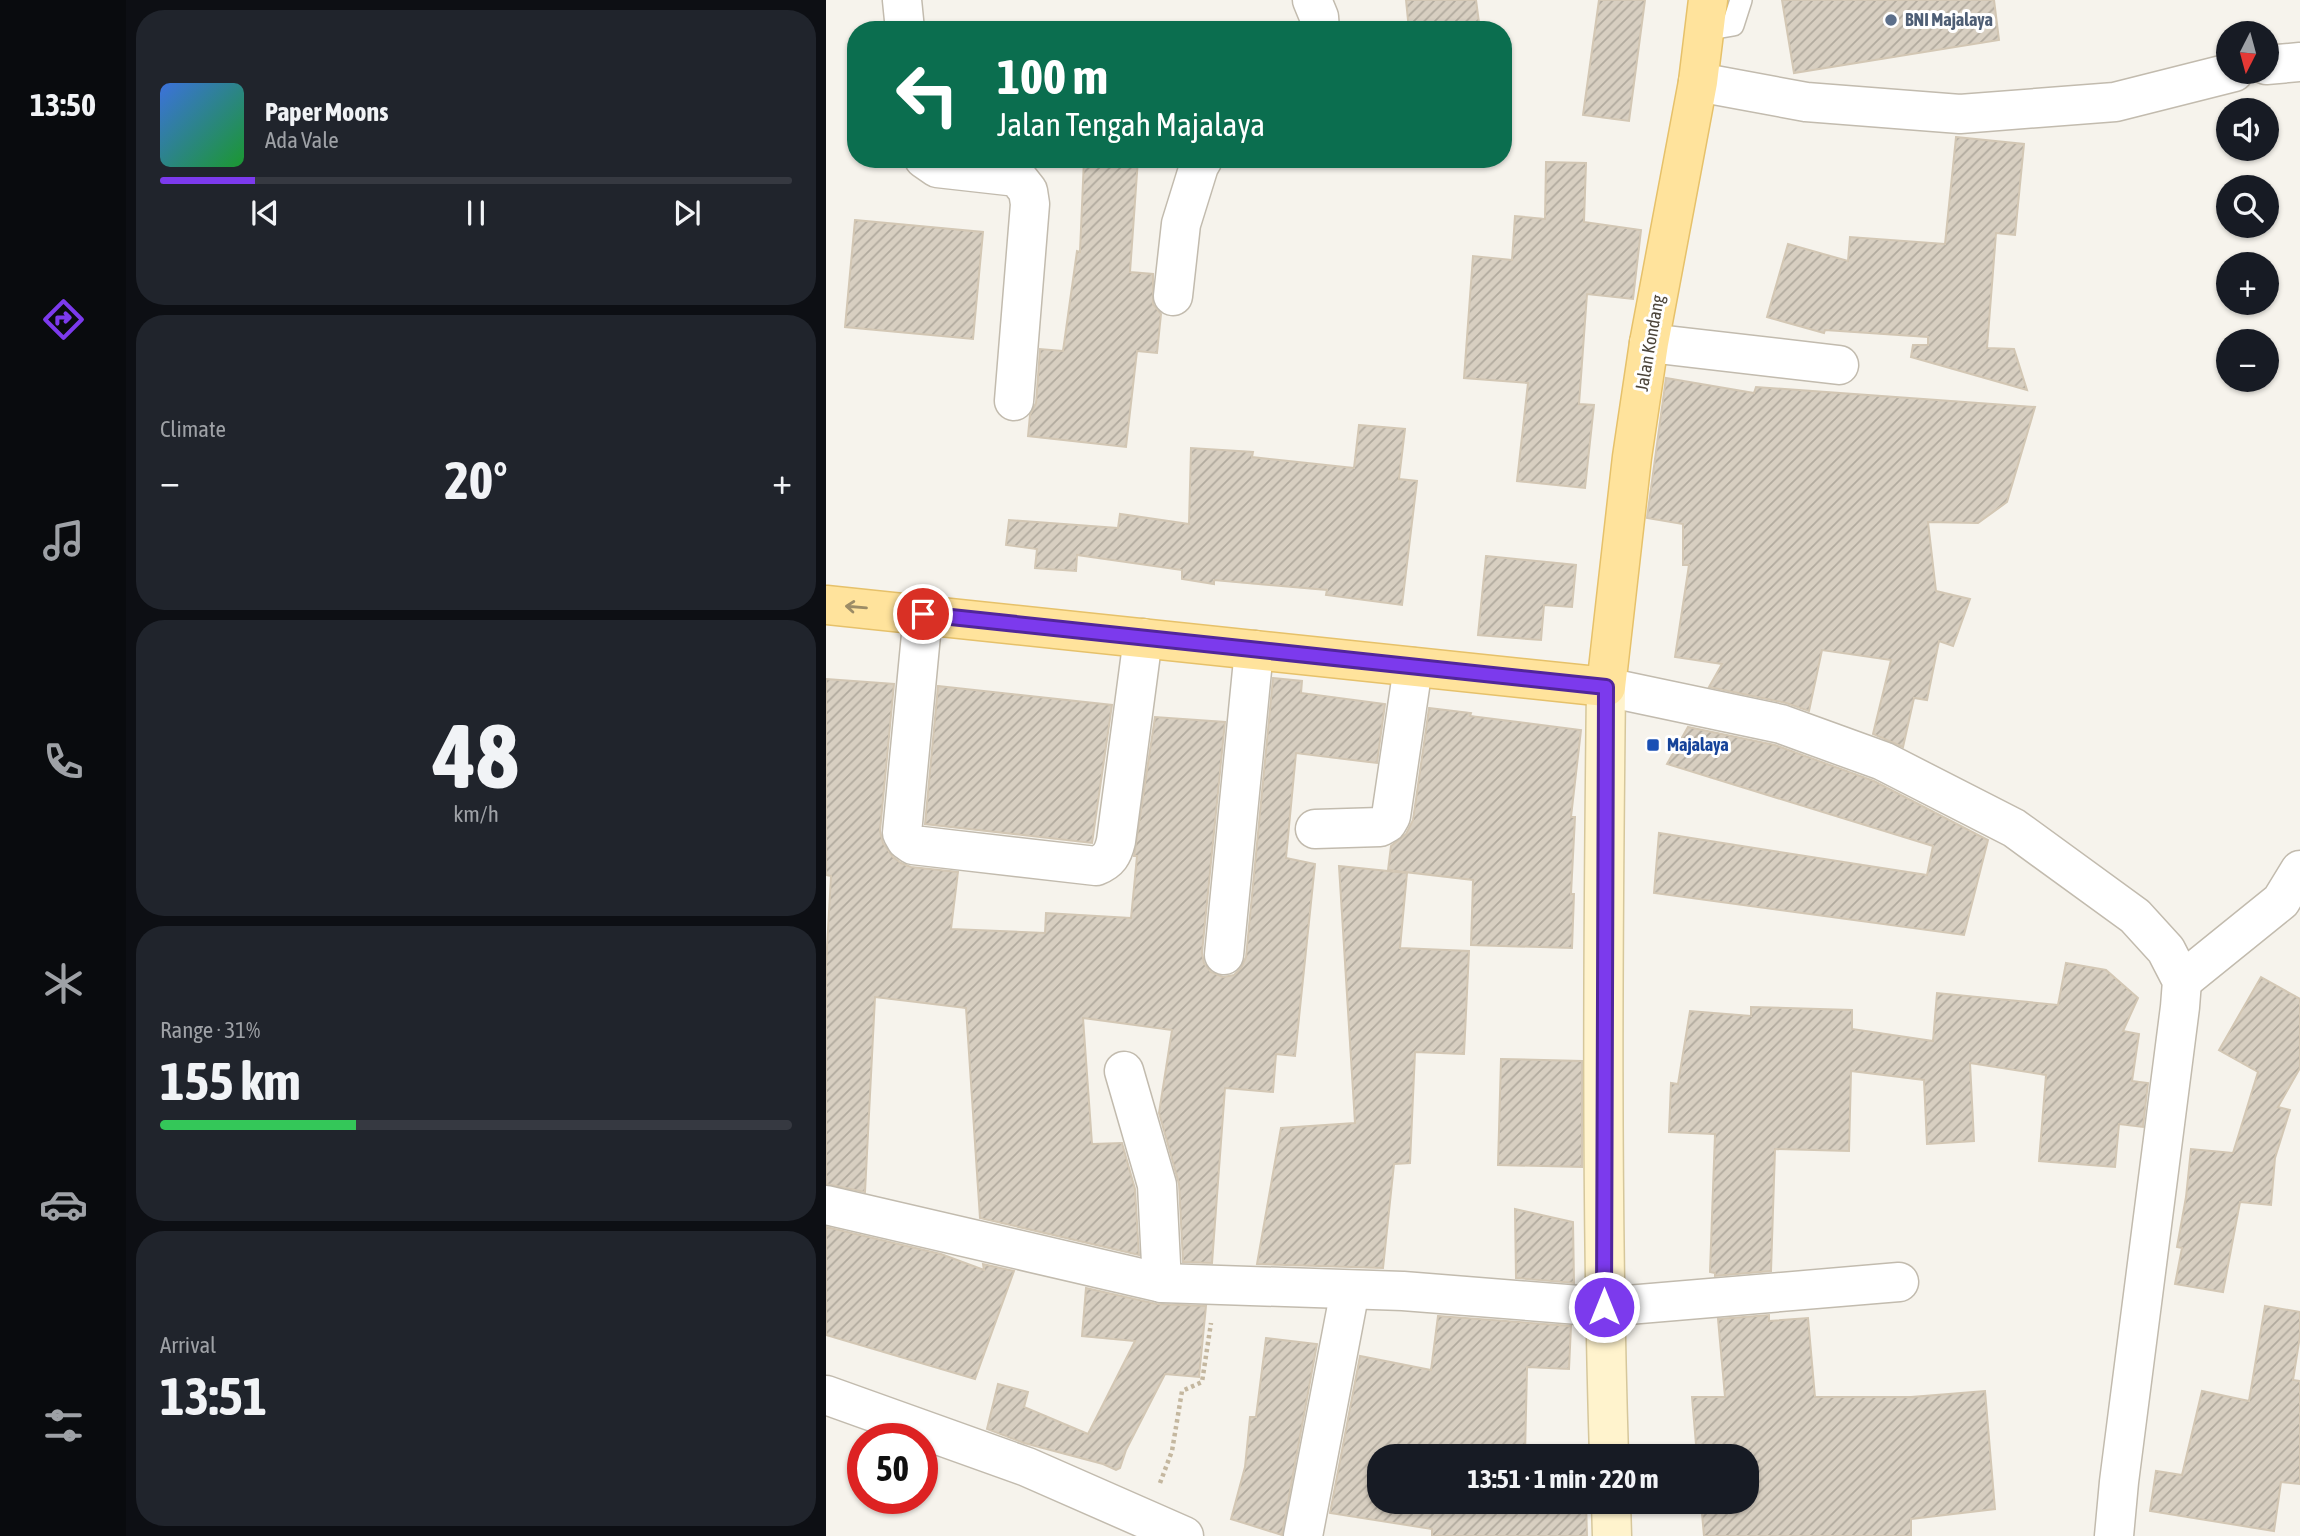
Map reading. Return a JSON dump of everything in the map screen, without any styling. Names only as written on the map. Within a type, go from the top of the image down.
[{"type":"main road","name":"Jalan Kondang","points":[[1606,687],[1632,457],[1649,343],[1698,82],[1706,15]]},
{"type":"main road","points":[[826,604],[1606,687],[1604,1307],[1609,1444]]},
{"type":"main road","points":[[1611,1514],[1612,1536]]},
{"type":"street","points":[[902,0],[904,21]]},
{"type":"street","points":[[1312,0],[1319,21]]},
{"type":"street","points":[[2279,64],[2300,62]]},
{"type":"street","points":[[1698,82],[1807,102],[1960,114],[2115,103],[2216,77]]},
{"type":"street","points":[[937,168],[1017,177],[1028,191],[1030,204],[1014,401]]},
{"type":"street","points":[[1173,296],[1181,223],[1198,168]]},
{"type":"street","points":[[1649,343],[1839,365]]},
{"type":"street","points":[[923,614],[902,833],[906,840],[913,845],[1096,866],[1109,858],[1116,841],[1143,638]]},
{"type":"street","points":[[1224,955],[1254,650]]},
{"type":"street","points":[[1315,829],[1380,827],[1387,823],[1391,816],[1413,667]]},
{"type":"street","points":[[1606,687],[1781,724],[1895,767],[2014,828],[2135,916],[2166,950],[2182,981],[2114,1536]]},
{"type":"street","points":[[2182,981],[2281,901],[2300,870]]},
{"type":"street","points":[[1124,1071],[1157,1185],[1161,1283]]},
{"type":"street","points":[[826,1205],[1161,1283],[1403,1291],[1604,1307],[1899,1282]]},
{"type":"street","points":[[1303,1536],[1350,1290]]},
{"type":"street","points":[[826,1395],[1027,1467],[1184,1536]]},
{"type":"lane","points":[[1706,15],[1733,26],[1741,0]]},
{"type":"path","points":[[1147,1519],[1172,1451],[1182,1391],[1202,1381],[1217,1284]]},
{"type":"building","points":[[1406,0],[1476,0],[1479,21],[1408,21]]},
{"type":"building","points":[[1599,0],[1645,0],[1629,121],[1583,115]]},
{"type":"building","name":"BNI Majalaya","points":[[1782,0],[1994,0],[1999,40],[1794,73]]},
{"type":"building","points":[[1956,137],[2024,144],[2015,235],[1996,233],[1987,348],[2014,349],[2027,390],[1911,357],[1913,345],[1928,345],[1928,337],[1825,330],[1824,333],[1767,317],[1788,244],[1848,261],[1850,237],[1945,244]]},
{"type":"building","points":[[1546,162],[1586,163],[1584,222],[1641,230],[1633,299],[1587,294],[1579,404],[1594,405],[1585,488],[1517,481],[1528,383],[1464,378],[1473,256],[1512,260],[1515,216],[1545,219]]},
{"type":"building","points":[[1084,168],[1137,168],[1130,272],[1153,274],[1153,304],[1161,314],[1157,353],[1137,351],[1126,447],[1028,436],[1030,415],[1036,403],[1040,349],[1063,351],[1077,251],[1080,252]]},
{"type":"building","points":[[855,220],[983,232],[973,339],[845,327]]},
{"type":"building","points":[[1666,378],[1754,393],[1756,387],[2035,407],[2007,502],[1978,523],[1928,522],[1936,591],[1970,599],[1953,646],[1939,641],[1927,700],[1914,698],[1903,747],[1873,734],[1891,660],[1822,650],[1809,711],[1786,703],[1709,687],[1722,664],[1675,657],[1689,565],[1683,565],[1683,524],[1647,518]]},
{"type":"building","points":[[1359,425],[1405,429],[1399,479],[1417,481],[1402,605],[1326,595],[1327,590],[1214,580],[1214,584],[1182,579],[1182,570],[1077,555],[1076,571],[1035,568],[1037,549],[1006,545],[1009,520],[1118,528],[1120,514],[1189,524],[1191,448],[1253,452],[1252,457],[1354,468]]},
{"type":"building","points":[[1486,556],[1576,565],[1572,607],[1544,605],[1541,640],[1478,635]]},
{"type":"building","points":[[1273,678],[1302,681],[1301,693],[1385,704],[1377,763],[1296,753],[1286,858],[1315,864],[1295,1056],[1276,1054],[1273,1092],[1225,1088],[1212,1263],[1183,1262],[1179,1184],[1159,1113],[1172,1030],[1083,1018],[1092,1144],[1122,1143],[1135,1189],[1139,1255],[980,1218],[966,1008],[875,997],[865,1192],[826,1184],[826,965],[831,876],[826,875],[826,679],[894,684],[880,831],[883,843],[901,863],[911,867],[958,872],[951,929],[1045,933],[1046,913],[1131,918],[1137,856],[1134,856],[1155,717],[1225,722],[1202,953],[1204,963],[1211,972],[1223,977],[1234,975],[1246,957]]},
{"type":"building","points":[[938,686],[1112,705],[1092,843],[925,824]]},
{"type":"building","points":[[1429,708],[1581,730],[1571,817],[1575,817],[1571,894],[1574,894],[1572,948],[1471,945],[1473,880],[1388,870],[1391,846],[1406,834],[1413,820]]},
{"type":"building","points":[[1688,727],[1775,745],[1874,781],[1988,840],[1964,935],[1654,893],[1659,833],[1927,875],[1933,846],[1667,764]]},
{"type":"building","points":[[1339,866],[1407,873],[1400,948],[1469,951],[1464,1054],[1415,1052],[1410,1163],[1394,1164],[1383,1268],[1257,1264],[1281,1128],[1355,1123]]},
{"type":"building","points":[[2066,963],[2106,970],[2138,998],[2123,1031],[2139,1034],[2132,1081],[2148,1083],[2143,1127],[2119,1124],[2115,1167],[2039,1161],[2046,1075],[1970,1063],[1974,1141],[1927,1144],[1924,1080],[1851,1071],[1849,1151],[1775,1149],[1771,1271],[1715,1276],[1715,1273],[1710,1272],[1715,1134],[1669,1132],[1671,1083],[1678,1084],[1690,1011],[1751,1016],[1751,1007],[1852,1010],[1852,1029],[1933,1041],[1937,993],[2058,1005]]},
{"type":"building","points":[[2261,977],[2300,999],[2300,1068],[2278,1107],[2290,1110],[2275,1158],[2271,1205],[2240,1202],[2223,1292],[2175,1284],[2182,1248],[2177,1247],[2191,1149],[2233,1153],[2258,1072],[2219,1050]]},
{"type":"building","points":[[1501,1059],[1582,1061],[1582,1167],[1498,1165]]},
{"type":"building","points":[[1515,1209],[1573,1222],[1574,1283],[1516,1278]]},
{"type":"building","points":[[826,1227],[941,1254],[984,1270],[983,1264],[1014,1271],[975,1379],[826,1335]]},
{"type":"building","points":[[1086,1288],[1157,1304],[1206,1306],[1199,1377],[1165,1374],[1126,1450],[1120,1468],[1116,1470],[1024,1443],[987,1429],[998,1384],[1028,1392],[1024,1407],[1088,1434],[1135,1341],[1082,1336]]},
{"type":"building","points":[[2265,1306],[2300,1312],[2300,1336],[2293,1380],[2300,1381],[2300,1484],[2281,1482],[2274,1531],[2150,1511],[2156,1471],[2182,1475],[2202,1391],[2249,1401]]},
{"type":"building","points":[[1769,1315],[1769,1321],[1808,1318],[1815,1397],[1911,1397],[1985,1391],[1995,1509],[1911,1519],[1911,1536],[1704,1536],[1702,1514],[1759,1514],[1759,1444],[1696,1444],[1692,1397],[1725,1397],[1718,1319]]},
{"type":"building","points":[[1438,1316],[1571,1326],[1569,1369],[1527,1367],[1525,1444],[1367,1444],[1367,1514],[1586,1514],[1587,1536],[1432,1536],[1432,1529],[1330,1513],[1360,1356],[1431,1370]]},
{"type":"building","points":[[1266,1338],[1317,1344],[1282,1535],[1231,1519],[1245,1467],[1250,1417],[1256,1417]]},
{"type":"place","name":"BNI Majalaya","points":[[1891,20]]},
{"type":"place","name":"Majalaya","points":[[1653,745]]},
{"type":"route","points":[[923,614],[1606,687],[1604,1307]]}]
